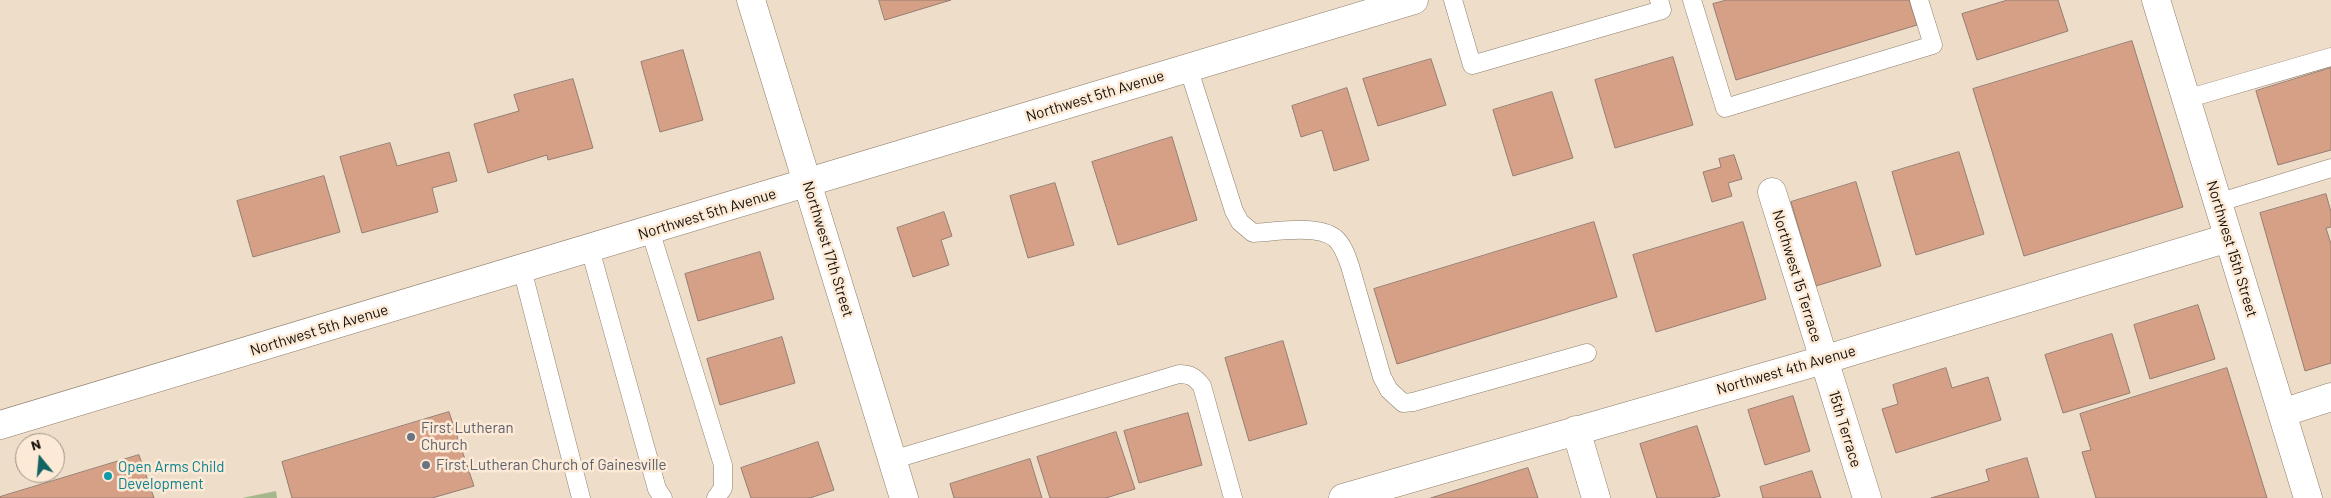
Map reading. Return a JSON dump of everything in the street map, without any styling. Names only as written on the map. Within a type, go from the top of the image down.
[{"type":"street","name":"Northwest 17th Street","points":[[751,0],[904,498]]},
{"type":"street","name":"Northwest 5th Avenue","points":[[0,425],[1414,0]]},
{"type":"street","name":"Northwest 15th Street","points":[[2163,2],[2186,99],[2308,498]]},
{"type":"street","name":"Northwest 15 Terrace","points":[[1772,192],[1823,360]]},
{"type":"street","name":"Northwest 4th Avenue","points":[[1344,498],[1823,360],[2228,238]]},
{"type":"street","name":"15th Terrace","points":[[1823,360],[1866,498]]},
{"type":"street","points":[[2282,413],[2331,397]]},
{"type":"street","points":[[1576,430],[1596,498]]},
{"type":"lane","points":[[1453,0],[1472,65],[1662,10],[1659,0]]},
{"type":"lane","points":[[1692,0],[1725,108],[1932,45],[1919,0]]},
{"type":"lane","points":[[2186,99],[2331,57]]},
{"type":"lane","points":[[1188,67],[1234,211],[1240,222],[1253,233],[1320,230],[1336,238],[1344,250],[1350,266],[1382,377],[1389,390],[1403,403],[1413,402],[1587,353]]},
{"type":"lane","points":[[2218,204],[2331,168]]},
{"type":"lane","points":[[650,230],[723,465],[723,488],[716,498]]},
{"type":"lane","points":[[590,249],[657,489],[664,498]]},
{"type":"lane","points":[[522,269],[581,498]]},
{"type":"lane","points":[[892,460],[1179,374],[1188,374],[1196,378],[1202,386],[1233,498]]},
{"type":"green space","points":[[276,491],[277,498],[242,498]]},
{"type":"building","points":[[879,0],[951,0],[885,20]]},
{"type":"building","points":[[1727,0],[1909,0],[1917,25],[1736,80],[1713,4]]},
{"type":"building","points":[[2008,0],[2058,0],[2068,31],[1977,60],[1962,14]]},
{"type":"building","points":[[2132,41],[2183,207],[2024,256],[1973,89]]},
{"type":"building","points":[[683,50],[703,120],[660,132],[641,62]]},
{"type":"building","points":[[1673,57],[1693,125],[1615,148],[1595,80]]},
{"type":"building","points":[[1431,59],[1446,105],[1378,126],[1363,79]]},
{"type":"building","points":[[2331,68],[2331,150],[2278,165],[2256,91]]},
{"type":"building","points":[[573,79],[593,148],[548,160],[547,155],[488,173],[474,124],[519,111],[514,95]]},
{"type":"building","points":[[1347,88],[1369,160],[1334,171],[1322,130],[1301,137],[1292,106]]},
{"type":"building","points":[[1552,92],[1573,158],[1513,176],[1493,110]]},
{"type":"building","points":[[1172,137],[1197,220],[1118,245],[1092,162]]},
{"type":"building","points":[[390,143],[397,166],[449,152],[457,181],[432,188],[438,212],[362,233],[340,157]]},
{"type":"building","points":[[1959,152],[1984,234],[1916,255],[1892,172]]},
{"type":"building","points":[[1734,155],[1742,179],[1728,183],[1732,196],[1712,202],[1703,172],[1721,167],[1719,159]]},
{"type":"building","points":[[324,176],[340,232],[253,257],[237,201]]},
{"type":"building","points":[[1856,182],[1881,266],[1816,286],[1791,202]]},
{"type":"building","points":[[1055,183],[1074,245],[1028,258],[1010,196]]},
{"type":"building","points":[[2326,194],[2331,212],[2331,227],[2326,228],[2331,244],[2331,363],[2305,371],[2260,213]]},
{"type":"building","points":[[944,212],[952,236],[941,240],[949,265],[913,277],[897,228]]},
{"type":"building","points":[[1594,222],[1617,297],[1397,364],[1374,289]]},
{"type":"building","points":[[1743,222],[1766,299],[1656,332],[1633,255]]},
{"type":"building","points":[[760,252],[774,299],[698,321],[685,274]]},
{"type":"building","points":[[2198,305],[2215,359],[2150,379],[2134,325]]},
{"type":"building","points":[[2112,334],[2130,393],[2063,413],[2045,355]]},
{"type":"building","points":[[782,337],[795,383],[720,405],[707,359]]},
{"type":"building","points":[[1283,341],[1307,424],[1249,441],[1225,358]]},
{"type":"building","points":[[1946,368],[1952,388],[1988,377],[2001,420],[1896,453],[1882,409],[1898,404],[1893,385]]},
{"type":"building","points":[[2227,368],[2267,498],[2096,498],[2082,452],[2091,450],[2080,414]]},
{"type":"building","points":[[1793,396],[1810,451],[1765,465],[1748,410]]},
{"type":"building","name":"First Lutheran Church","points":[[449,412],[474,486],[432,498],[292,498],[282,462]]},
{"type":"building","points":[[1188,413],[1202,465],[1139,483],[1124,431]]},
{"type":"building","points":[[1697,426],[1720,496],[1712,498],[1657,498],[1640,444]]},
{"type":"building","points":[[1116,432],[1135,489],[1106,498],[1050,498],[1037,457]]},
{"type":"building","points":[[818,442],[834,490],[810,498],[751,498],[741,468]]},
{"type":"building","name":"Open Arms Child Development","points":[[139,455],[154,498],[0,498],[46,483],[65,483],[65,477]]},
{"type":"building","points":[[2027,458],[2039,498],[1931,498],[1989,481],[1986,470]]},
{"type":"building","points":[[1030,459],[1042,498],[954,498],[950,484]]},
{"type":"building","points":[[1528,468],[1538,498],[1431,498]]},
{"type":"building","points":[[1812,471],[1821,498],[1763,498],[1760,487]]},
{"type":"place","name":"First Lutheran Church","points":[[411,437]]},
{"type":"place","name":"First Lutheran Church of Gainesville","points":[[426,465]]},
{"type":"place","name":"Open Arms Child Development","points":[[108,476]]}]
